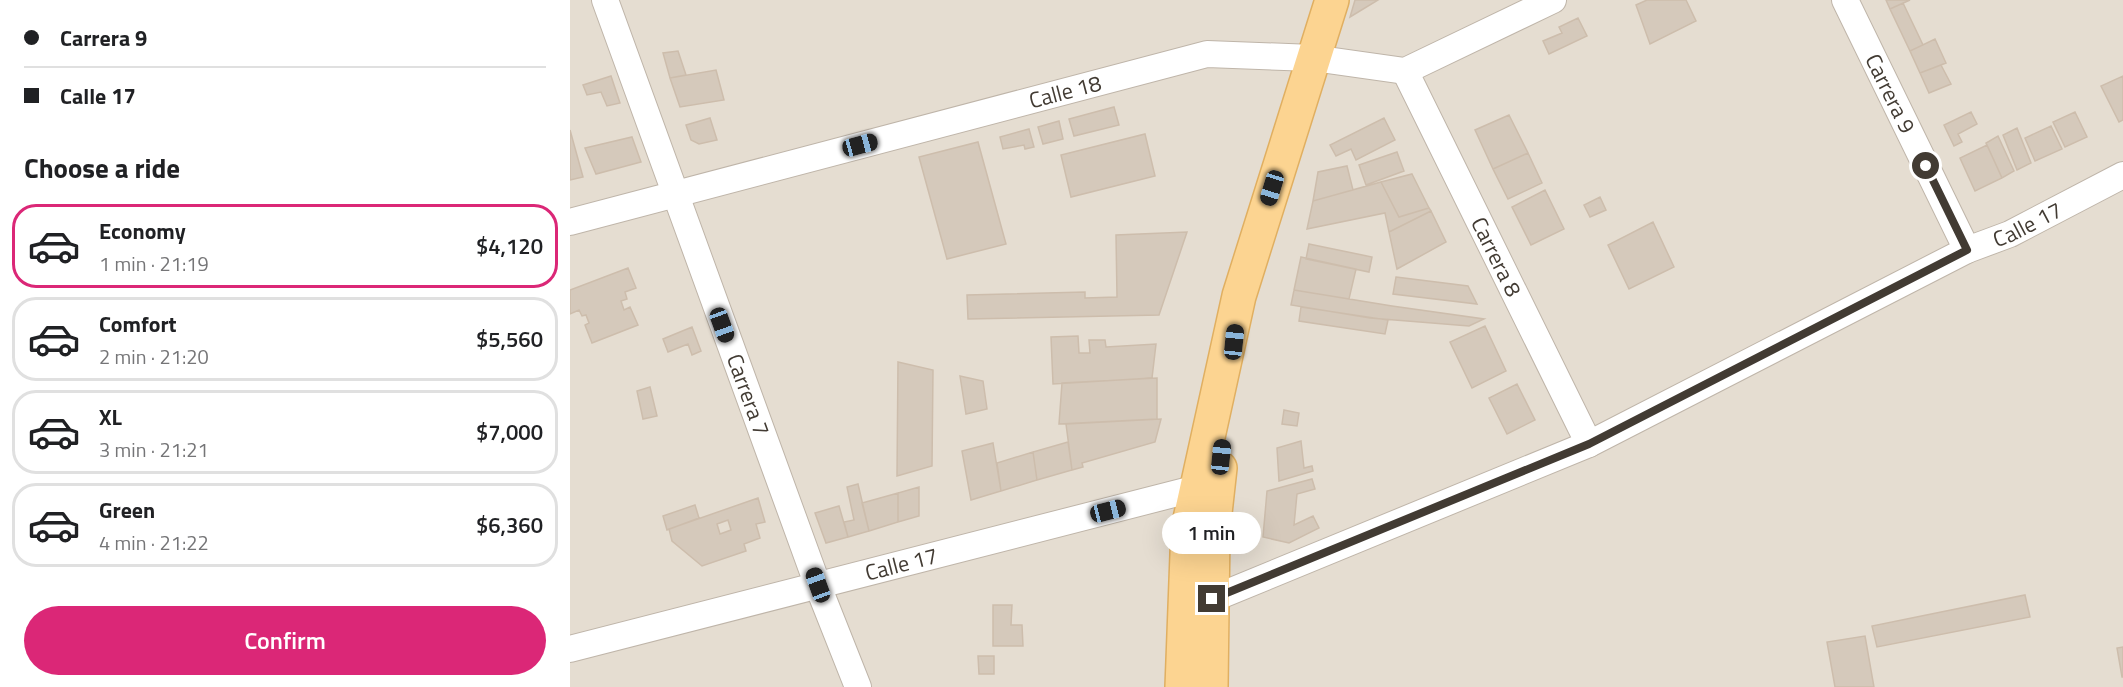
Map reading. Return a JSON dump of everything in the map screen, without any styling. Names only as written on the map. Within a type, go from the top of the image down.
[{"type":"main road","points":[[1182,687],[1188,528],[1239,296],[1332,0]]},
{"type":"main road","points":[[1211,687],[1213,531],[1239,296]]},
{"type":"street","name":"Carrera 7","points":[[605,0],[818,585],[858,687]]},
{"type":"street","points":[[1405,71],[1553,0]]},
{"type":"street","name":"Carrera 9","points":[[1845,0],[1967,250]]},
{"type":"street","name":"Calle 18","points":[[570,222],[1207,54],[1313,58],[1405,71]]},
{"type":"street","name":"Carrera 8","points":[[1405,71],[1589,444]]},
{"type":"street","name":"Calle 17","points":[[1212,599],[1589,444],[1967,250],[2010,234],[2123,175]]},
{"type":"street","name":"Calle 17","points":[[570,649],[1197,488]]},
{"type":"shaded area","points":[[570,0],[2123,0],[2123,687],[570,687]]},
{"type":"building","points":[[1355,0],[1378,0],[1350,17]]},
{"type":"building","points":[[1647,0],[1686,0],[1696,21],[1650,44],[1636,5]]},
{"type":"building","points":[[1886,0],[1910,0],[1890,9]]},
{"type":"building","points":[[1903,3],[1923,45],[1910,51],[1890,9]]},
{"type":"building","points":[[1578,18],[1587,36],[1549,54],[1543,41],[1562,33],[1559,27]]},
{"type":"building","points":[[1935,39],[1946,63],[1920,73],[1910,51]]},
{"type":"building","points":[[678,51],[686,75],[670,78],[663,53]]},
{"type":"building","points":[[1941,65],[1951,84],[1929,93],[1920,73]]},
{"type":"building","points":[[716,70],[724,100],[680,107],[670,78]]},
{"type":"building","points":[[611,76],[620,103],[607,106],[601,92],[587,95],[583,85]]},
{"type":"building","points":[[2123,76],[2123,120],[2119,122],[2101,86]]},
{"type":"building","points":[[1114,107],[1119,125],[1074,136],[1069,119]]},
{"type":"building","points":[[1971,112],[1977,124],[1958,134],[1962,142],[1954,146],[1944,125]]},
{"type":"building","points":[[2075,112],[2087,137],[2065,147],[2053,122]]},
{"type":"building","points":[[1509,115],[1528,153],[1493,169],[1475,130]]},
{"type":"building","points":[[710,118],[717,140],[699,144],[691,140],[686,125]]},
{"type":"building","points":[[1384,118],[1395,140],[1356,160],[1351,149],[1336,156],[1330,145]]},
{"type":"building","points":[[1059,121],[1063,139],[1043,144],[1038,127]]},
{"type":"building","points":[[2051,126],[2062,149],[2035,161],[2025,138]]},
{"type":"building","points":[[2017,128],[2031,163],[2017,170],[2003,135]]},
{"type":"building","points":[[1029,129],[1034,147],[1025,149],[1024,145],[1003,149],[1000,137]]},
{"type":"building","points":[[570,130],[583,177],[570,180]]},
{"type":"building","points":[[1145,134],[1155,176],[1071,197],[1061,155]]},
{"type":"building","points":[[1998,136],[2014,171],[2002,178],[1986,143]]},
{"type":"building","points":[[632,137],[641,162],[596,174],[585,148]]},
{"type":"building","points":[[978,142],[1006,244],[947,259],[919,157]]},
{"type":"building","points":[[1987,145],[2002,178],[1975,191],[1960,158]]},
{"type":"building","points":[[1397,152],[1404,171],[1366,185],[1359,165]]},
{"type":"building","points":[[1528,153],[1542,183],[1508,199],[1493,169]]},
{"type":"building","points":[[1347,166],[1353,190],[1313,201],[1318,172]]},
{"type":"building","points":[[1412,174],[1429,208],[1399,217],[1381,182]]},
{"type":"building","points":[[1381,182],[1399,217],[1429,208],[1431,211],[1389,232],[1385,213],[1307,229],[1313,201]]},
{"type":"building","points":[[1545,190],[1564,229],[1531,245],[1512,207]]},
{"type":"building","points":[[1600,197],[1606,210],[1590,217],[1584,205]]},
{"type":"building","points":[[1431,211],[1446,242],[1397,269],[1389,232]]},
{"type":"building","points":[[1653,222],[1674,267],[1629,289],[1608,245]]},
{"type":"building","points":[[1187,232],[1159,315],[968,319],[967,295],[1085,292],[1085,298],[1117,297],[1116,235]]},
{"type":"building","points":[[1309,244],[1372,257],[1369,272],[1306,259]]},
{"type":"building","points":[[1301,257],[1356,269],[1349,299],[1294,290]]},
{"type":"building","points":[[628,268],[636,288],[625,292],[627,299],[621,301],[624,310],[630,307],[638,325],[592,343],[585,325],[589,323],[586,315],[582,316],[579,310],[570,314],[570,290]]},
{"type":"building","points":[[1396,277],[1468,286],[1477,304],[1393,294]]},
{"type":"building","points":[[1294,290],[1484,319],[1469,326],[1370,318],[1291,305]]},
{"type":"building","points":[[1301,307],[1388,320],[1385,334],[1299,321]]},
{"type":"building","points":[[1485,326],[1506,371],[1472,388],[1450,342]]},
{"type":"building","points":[[692,327],[701,351],[692,355],[688,344],[668,352],[663,339]]},
{"type":"building","points":[[1078,336],[1079,353],[1090,353],[1089,340],[1105,340],[1106,347],[1156,344],[1152,378],[1053,384],[1051,337]]},
{"type":"building","points":[[898,362],[933,370],[932,466],[897,476]]},
{"type":"building","points":[[960,376],[983,381],[987,409],[966,414]]},
{"type":"building","points":[[1157,378],[1157,419],[1059,424],[1062,383]]},
{"type":"building","points":[[1517,384],[1535,420],[1507,434],[1489,398]]},
{"type":"building","points":[[650,387],[657,416],[643,419],[637,391]]},
{"type":"building","points":[[1284,410],[1299,413],[1297,426],[1282,424]]},
{"type":"building","points":[[1161,419],[1155,442],[1082,463],[1083,467],[1072,470],[1066,424]]},
{"type":"building","points":[[1301,441],[1304,468],[1312,466],[1313,471],[1279,481],[1277,448]]},
{"type":"building","points":[[1068,442],[1072,470],[1037,480],[1033,452]]},
{"type":"building","points":[[993,443],[1001,491],[971,500],[962,451]]},
{"type":"building","points":[[1033,452],[1037,480],[1001,491],[997,463]]},
{"type":"building","points":[[1312,479],[1315,489],[1297,494],[1294,525],[1313,516],[1319,528],[1289,543],[1263,537],[1267,491]]},
{"type":"building","points":[[858,484],[869,531],[848,537],[844,522],[854,520],[847,487]]},
{"type":"building","points":[[919,487],[919,516],[898,522],[898,493]]},
{"type":"building","points":[[898,493],[898,522],[869,531],[862,503]]},
{"type":"building","points":[[758,498],[765,522],[756,524],[760,538],[744,544],[746,551],[702,566],[672,541],[669,529]],"holes":[[[728,520],[731,530],[720,534],[717,524]]]},
{"type":"building","points":[[695,505],[699,518],[667,530],[663,516]]},
{"type":"building","points":[[839,506],[848,537],[826,543],[815,513]]},
{"type":"building","points":[[2025,595],[2030,617],[1877,647],[1872,626]]},
{"type":"building","points":[[993,605],[1012,605],[1011,625],[1022,625],[1023,646],[993,646]]},
{"type":"building","points":[[1865,636],[1874,687],[1835,687],[1827,642]]},
{"type":"building","points":[[2123,647],[2123,677],[2122,677],[2117,648]]},
{"type":"building","points":[[978,656],[994,656],[994,674],[979,674]]},
{"type":"route","points":[[1212,599],[1589,444],[1967,250],[1926,166]]}]
